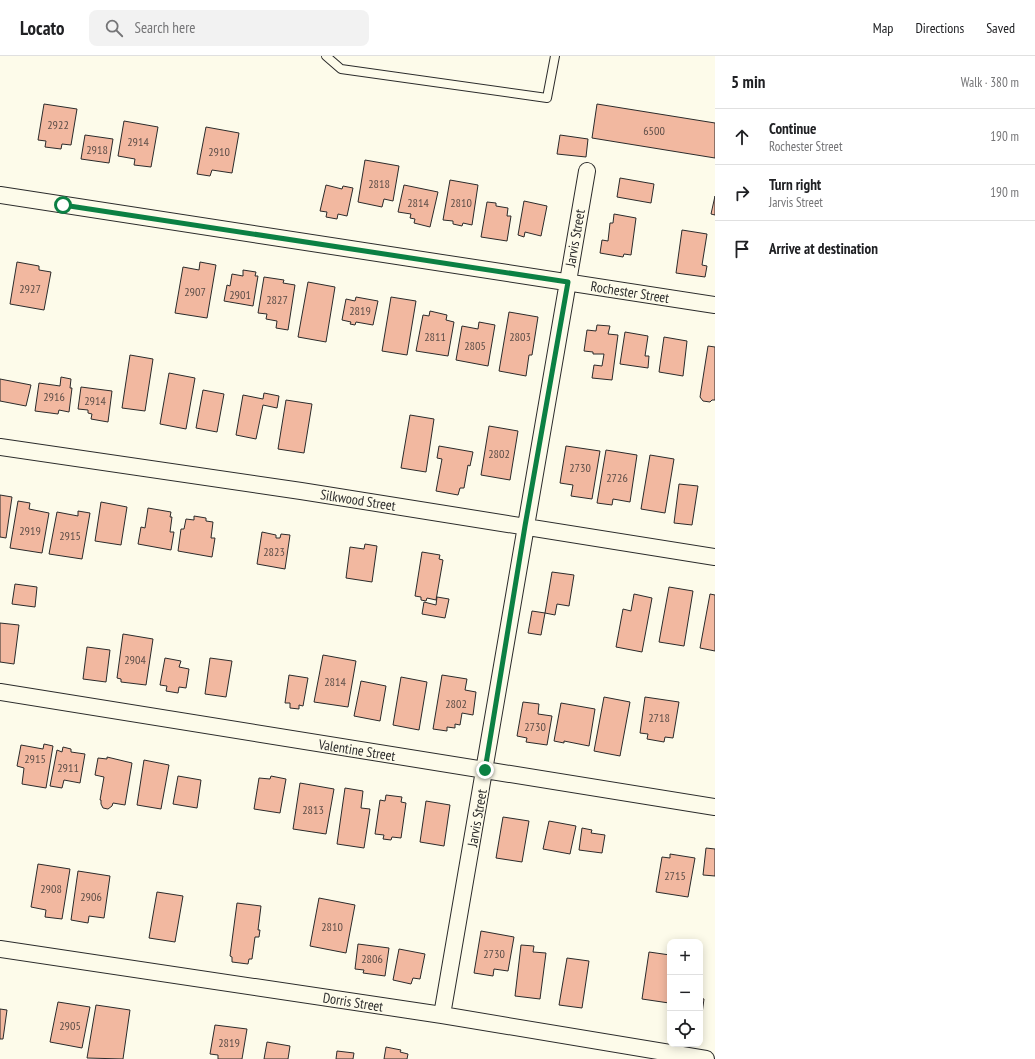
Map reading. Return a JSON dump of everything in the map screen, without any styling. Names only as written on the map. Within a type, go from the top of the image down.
[{"type":"street","name":"Jarvis Street","points":[[442,1015],[587,171]]},
{"type":"street","name":"Rochester Street","points":[[0,195],[715,305]]},
{"type":"street","name":"Silkwood Street","points":[[0,447],[301,491],[715,557]]},
{"type":"street","name":"Valentine Street","points":[[0,692],[715,807]]},
{"type":"street","name":"Dorris Street","points":[[0,949],[442,1015],[706,1059]]},
{"type":"lane","points":[[326,56],[341,69],[547,98],[555,56]]},
{"type":"building","points":[[44,104],[77,109],[71,145],[62,144],[61,149],[45,147],[46,141],[38,140]]},
{"type":"building","points":[[597,104],[715,123],[715,158],[592,138]]},
{"type":"building","points":[[124,121],[158,127],[151,167],[134,165],[135,159],[118,156]]},
{"type":"building","points":[[206,127],[239,133],[232,173],[212,170],[210,176],[197,174]]},
{"type":"building","points":[[85,135],[113,139],[109,163],[81,159]]},
{"type":"building","points":[[560,135],[588,139],[586,157],[557,154]]},
{"type":"building","points":[[365,160],[399,166],[393,201],[384,199],[382,207],[358,202]]},
{"type":"building","points":[[620,178],[654,184],[651,203],[617,197]]},
{"type":"building","points":[[450,180],[478,185],[472,225],[463,223],[462,226],[453,224],[453,221],[443,220]]},
{"type":"building","points":[[326,185],[342,189],[343,186],[353,188],[347,216],[338,214],[337,219],[326,217],[327,212],[320,211]]},
{"type":"building","points":[[404,185],[438,192],[430,227],[414,223],[415,219],[410,218],[411,214],[398,212]]},
{"type":"building","points":[[715,196],[715,215],[711,214]]},
{"type":"building","points":[[524,201],[547,206],[541,236],[525,232],[524,237],[518,235]]},
{"type":"building","points":[[487,202],[496,203],[496,206],[508,208],[507,216],[511,216],[507,241],[481,237]]},
{"type":"building","points":[[614,214],[636,218],[631,255],[624,254],[623,257],[600,253],[602,240],[608,241],[610,223],[613,223]]},
{"type":"building","points":[[682,230],[707,234],[702,265],[707,266],[705,277],[676,273]]},
{"type":"building","points":[[17,262],[39,266],[39,270],[51,272],[44,310],[10,304]]},
{"type":"building","points":[[200,262],[216,265],[207,318],[175,313],[183,267],[199,270]]},
{"type":"building","points":[[243,270],[256,272],[255,276],[258,276],[253,306],[224,301],[227,285],[230,286],[232,274],[243,276]]},
{"type":"building","points":[[264,277],[284,280],[283,283],[295,285],[288,330],[276,328],[277,321],[266,319],[267,314],[258,313]]},
{"type":"building","points":[[308,282],[335,287],[326,342],[298,337]]},
{"type":"building","points":[[356,297],[378,301],[373,325],[356,322],[355,325],[350,324],[351,322],[342,320],[346,299],[355,301]]},
{"type":"building","points":[[391,297],[416,301],[407,355],[382,351]]},
{"type":"building","points":[[430,311],[447,315],[446,320],[454,322],[448,356],[416,351],[423,315],[429,316]]},
{"type":"building","points":[[509,312],[538,317],[532,355],[529,355],[526,376],[499,371]]},
{"type":"building","points":[[479,322],[495,325],[488,366],[456,360],[462,326],[478,329]]},
{"type":"building","points":[[597,325],[610,326],[608,334],[618,335],[612,380],[592,378],[594,365],[602,366],[604,354],[593,354],[593,352],[584,351],[587,330],[596,331]]},
{"type":"building","points":[[625,332],[648,336],[645,356],[649,356],[648,368],[620,364]]},
{"type":"building","points":[[664,337],[687,341],[683,376],[659,372]]},
{"type":"building","points":[[708,346],[715,347],[715,400],[710,402],[703,401],[700,397]]},
{"type":"building","points":[[130,355],[153,359],[145,411],[122,408]]},
{"type":"building","points":[[169,373],[195,378],[186,429],[160,424]]},
{"type":"building","points":[[61,377],[71,379],[70,388],[72,388],[69,412],[59,410],[58,414],[35,411],[39,383],[60,386]]},
{"type":"building","points":[[0,379],[31,385],[26,406],[0,401]]},
{"type":"building","points":[[81,387],[112,391],[108,422],[91,419],[92,414],[88,413],[88,410],[78,409]]},
{"type":"building","points":[[203,390],[224,394],[217,432],[196,428]]},
{"type":"building","points":[[264,393],[279,396],[277,408],[263,405],[256,439],[236,435],[243,395],[263,399]]},
{"type":"building","points":[[286,400],[312,404],[304,453],[278,449]]},
{"type":"building","points":[[410,415],[434,419],[426,472],[401,468]]},
{"type":"building","points":[[489,426],[518,431],[510,480],[481,475]]},
{"type":"building","points":[[439,446],[473,452],[470,466],[468,465],[464,488],[460,488],[458,495],[436,491],[442,459],[437,458]]},
{"type":"building","points":[[566,446],[600,451],[592,499],[571,496],[573,485],[560,483]]},
{"type":"building","points":[[606,450],[637,455],[630,502],[613,499],[612,505],[597,503]]},
{"type":"building","points":[[650,455],[674,459],[665,513],[641,509]]},
{"type":"building","points":[[679,484],[698,486],[692,525],[674,523]]},
{"type":"building","points":[[0,495],[12,497],[6,538],[0,537]]},
{"type":"building","points":[[18,501],[30,503],[29,509],[49,513],[42,553],[10,548]]},
{"type":"building","points":[[101,502],[127,507],[121,545],[95,541]]},
{"type":"building","points":[[148,508],[171,512],[170,517],[172,517],[170,532],[174,532],[171,550],[138,544],[141,527],[145,528]]},
{"type":"building","points":[[78,511],[90,513],[82,559],[49,554],[57,512],[78,516]]},
{"type":"building","points":[[194,516],[206,518],[206,521],[213,522],[211,538],[215,538],[212,557],[178,551],[181,529],[184,529],[186,519],[194,520]]},
{"type":"building","points":[[262,532],[276,535],[276,538],[280,538],[281,534],[290,535],[285,569],[257,564]]},
{"type":"building","points":[[365,544],[377,546],[372,582],[346,578],[350,547],[364,549]]},
{"type":"building","points":[[422,552],[440,555],[439,559],[443,560],[436,600],[427,598],[426,601],[421,600],[421,597],[415,596]]},
{"type":"building","points":[[552,572],[574,575],[569,606],[557,604],[555,615],[545,613]]},
{"type":"building","points":[[15,584],[37,587],[35,607],[12,604]]},
{"type":"building","points":[[669,587],[693,591],[684,646],[659,642]]},
{"type":"building","points":[[634,594],[652,598],[642,652],[616,647],[623,609],[631,611]]},
{"type":"building","points":[[710,594],[715,595],[715,651],[700,648]]},
{"type":"building","points":[[437,597],[449,599],[445,618],[422,614],[424,602],[436,605]]},
{"type":"building","points":[[532,611],[545,613],[541,635],[528,633]]},
{"type":"building","points":[[0,623],[19,625],[14,664],[0,662]]},
{"type":"building","points":[[123,634],[153,639],[146,685],[121,682],[121,679],[117,678]]},
{"type":"building","points":[[87,647],[110,650],[106,682],[83,679]]},
{"type":"building","points":[[323,655],[356,661],[348,707],[314,702]]},
{"type":"building","points":[[165,658],[181,661],[179,667],[189,669],[186,688],[179,687],[178,693],[166,691],[167,686],[160,685]]},
{"type":"building","points":[[210,658],[232,661],[226,697],[205,694]]},
{"type":"building","points":[[289,675],[308,678],[303,706],[299,705],[299,709],[290,708],[290,703],[285,703]]},
{"type":"building","points":[[442,675],[467,679],[465,690],[476,692],[473,715],[462,713],[460,725],[455,724],[455,728],[447,727],[447,731],[433,729]]},
{"type":"building","points":[[401,677],[427,682],[419,730],[393,725]]},
{"type":"building","points":[[361,681],[386,686],[380,721],[354,716]]},
{"type":"building","points":[[604,697],[630,702],[620,756],[594,751]]},
{"type":"building","points":[[645,697],[679,702],[673,738],[665,737],[664,742],[647,739],[648,734],[640,733]]},
{"type":"building","points":[[523,702],[539,704],[538,714],[552,716],[547,745],[526,742],[527,738],[517,736]]},
{"type":"building","points":[[561,703],[595,709],[589,746],[564,741],[564,743],[554,741]]},
{"type":"building","points":[[44,744],[53,746],[46,788],[22,784],[24,768],[17,766],[21,745],[43,749]]},
{"type":"building","points":[[63,747],[71,749],[71,752],[85,754],[80,783],[64,780],[62,788],[50,786],[57,750],[62,752]]},
{"type":"building","points":[[107,757],[132,763],[125,805],[113,803],[108,809],[103,808],[100,800],[104,777],[95,775],[98,758],[107,759]]},
{"type":"building","points":[[144,760],[169,765],[161,809],[137,805]]},
{"type":"building","points":[[178,776],[201,780],[197,808],[173,804]]},
{"type":"building","points":[[271,776],[286,779],[280,813],[254,809],[259,778],[270,779]]},
{"type":"building","points":[[300,783],[334,789],[326,834],[293,829]]},
{"type":"building","points":[[345,788],[363,791],[361,808],[370,809],[364,848],[337,844]]},
{"type":"building","points":[[386,795],[402,797],[401,802],[406,803],[401,838],[392,837],[391,840],[383,839],[384,835],[375,834],[380,800],[385,801]]},
{"type":"building","points":[[426,801],[450,805],[444,846],[420,842]]},
{"type":"building","points":[[503,817],[529,821],[522,862],[496,858]]},
{"type":"building","points":[[549,821],[576,826],[570,854],[543,849]]},
{"type":"building","points":[[582,828],[592,830],[591,833],[605,835],[602,853],[579,850]]},
{"type":"building","points":[[706,848],[715,849],[715,876],[703,875]]},
{"type":"building","points":[[670,854],[695,858],[688,897],[656,892],[662,857],[670,858]]},
{"type":"building","points":[[38,864],[70,869],[62,919],[45,917],[46,910],[31,907]]},
{"type":"building","points":[[78,871],[110,876],[104,918],[89,916],[88,923],[71,920]]},
{"type":"building","points":[[157,892],[183,896],[175,942],[149,938]]},
{"type":"building","points":[[319,898],[355,905],[346,953],[310,946]]},
{"type":"building","points":[[237,903],[261,906],[258,930],[260,930],[259,937],[255,937],[252,959],[249,959],[248,964],[232,962],[232,957],[230,956]]},
{"type":"building","points":[[481,931],[514,937],[508,971],[494,969],[493,976],[474,973]]},
{"type":"building","points":[[358,944],[389,948],[385,976],[363,973],[364,970],[355,969]]},
{"type":"building","points":[[521,945],[534,946],[533,952],[546,953],[540,999],[515,996]]},
{"type":"building","points":[[399,949],[425,954],[420,979],[413,978],[411,984],[393,980]]},
{"type":"building","points":[[649,952],[667,955],[667,1003],[642,999]]},
{"type":"building","points":[[567,958],[589,961],[582,1008],[559,1005]]},
{"type":"building","points":[[58,1002],[90,1007],[82,1048],[50,1042]]},
{"type":"building","points":[[96,1005],[130,1010],[123,1059],[87,1058]]},
{"type":"building","points":[[0,1009],[7,1010],[3,1039],[0,1039]]},
{"type":"building","points":[[215,1025],[247,1029],[242,1059],[218,1059],[218,1055],[210,1054]]},
{"type":"building","points":[[267,1042],[290,1046],[288,1059],[264,1059]]},
{"type":"building","points":[[386,1047],[401,1050],[400,1052],[408,1054],[407,1059],[384,1059]]},
{"type":"building","points":[[337,1051],[354,1053],[353,1059],[336,1059]]},
{"type":"route","points":[[63,205],[568,282],[525,526],[485,770]]}]
